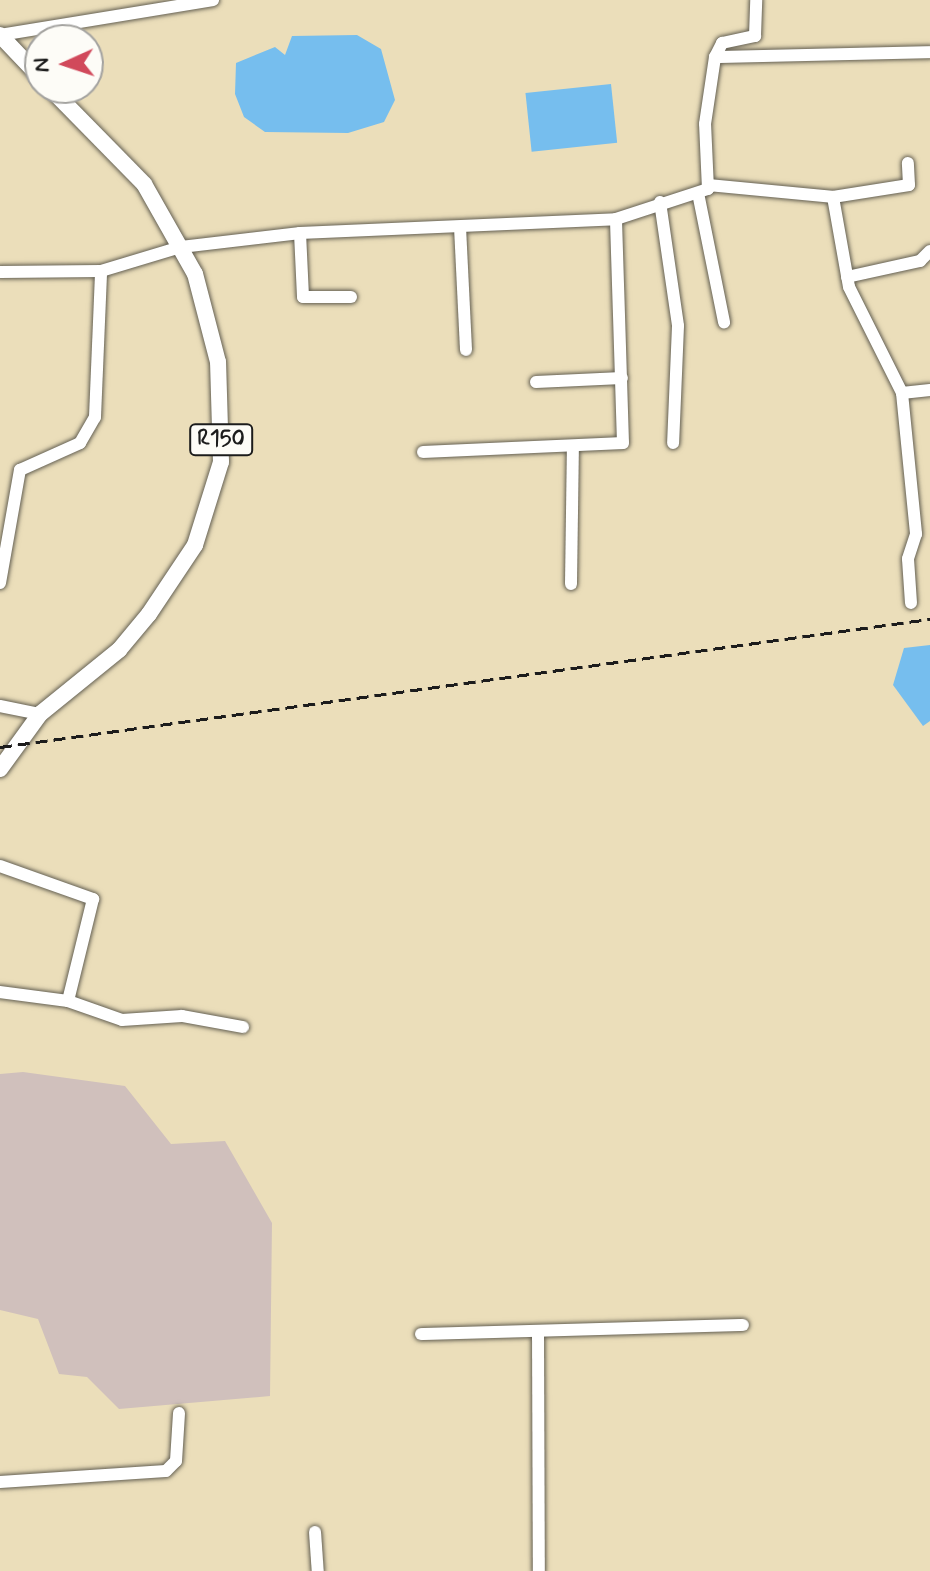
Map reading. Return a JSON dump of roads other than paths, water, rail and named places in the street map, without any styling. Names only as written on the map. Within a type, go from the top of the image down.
[{"type":"main road","points":[[0,35],[24,60]]},
{"type":"main road","name":"R150","points":[[0,769],[40,714],[119,650],[149,614],[195,545],[211,505],[221,462],[218,362],[212,318],[181,247],[144,184],[66,104]]},
{"type":"street","points":[[0,35],[213,0]]},
{"type":"street","points":[[709,185],[705,124],[715,57],[722,43],[755,36],[756,0]]},
{"type":"street","points":[[715,57],[930,52]]},
{"type":"street","points":[[0,272],[101,271],[181,247],[300,233],[616,219],[660,202],[698,193],[709,185],[833,197],[909,185],[908,163]]},
{"type":"street","points":[[698,193],[724,322]]},
{"type":"street","points":[[833,197],[847,277],[902,393],[916,534],[908,559],[911,603]]},
{"type":"street","points":[[660,202],[678,326],[673,443]]},
{"type":"street","points":[[423,452],[573,448],[623,443],[616,219]]},
{"type":"street","points":[[460,227],[466,350]]},
{"type":"street","points":[[300,233],[303,297],[351,297]]},
{"type":"street","points":[[847,277],[920,261],[930,251]]},
{"type":"street","points":[[0,583],[20,470],[80,443],[95,417],[101,271]]},
{"type":"street","points":[[536,382],[622,378]]},
{"type":"street","points":[[902,393],[930,390]]},
{"type":"street","points":[[571,584],[573,448]]},
{"type":"street","points":[[0,706],[40,714]]},
{"type":"street","points":[[0,866],[93,899],[68,1001]]},
{"type":"street","points":[[0,992],[68,1001],[122,1020],[182,1016],[243,1027]]},
{"type":"street","points":[[421,1334],[743,1325]]},
{"type":"street","points":[[538,1331],[539,1571]]},
{"type":"street","points":[[0,1482],[166,1471],[176,1461],[179,1413]]},
{"type":"street","points":[[315,1532],[318,1571]]},
{"type":"water","points":[[357,35],[381,49],[395,100],[384,122],[348,133],[265,132],[244,117],[235,94],[236,63],[275,47],[285,55],[292,36]]},
{"type":"water","points":[[611,84],[617,143],[532,152],[525,93]]},
{"type":"water","points":[[930,645],[930,721],[923,726],[893,685],[904,648]]},
{"type":"railway","points":[[0,747],[930,619]]}]
